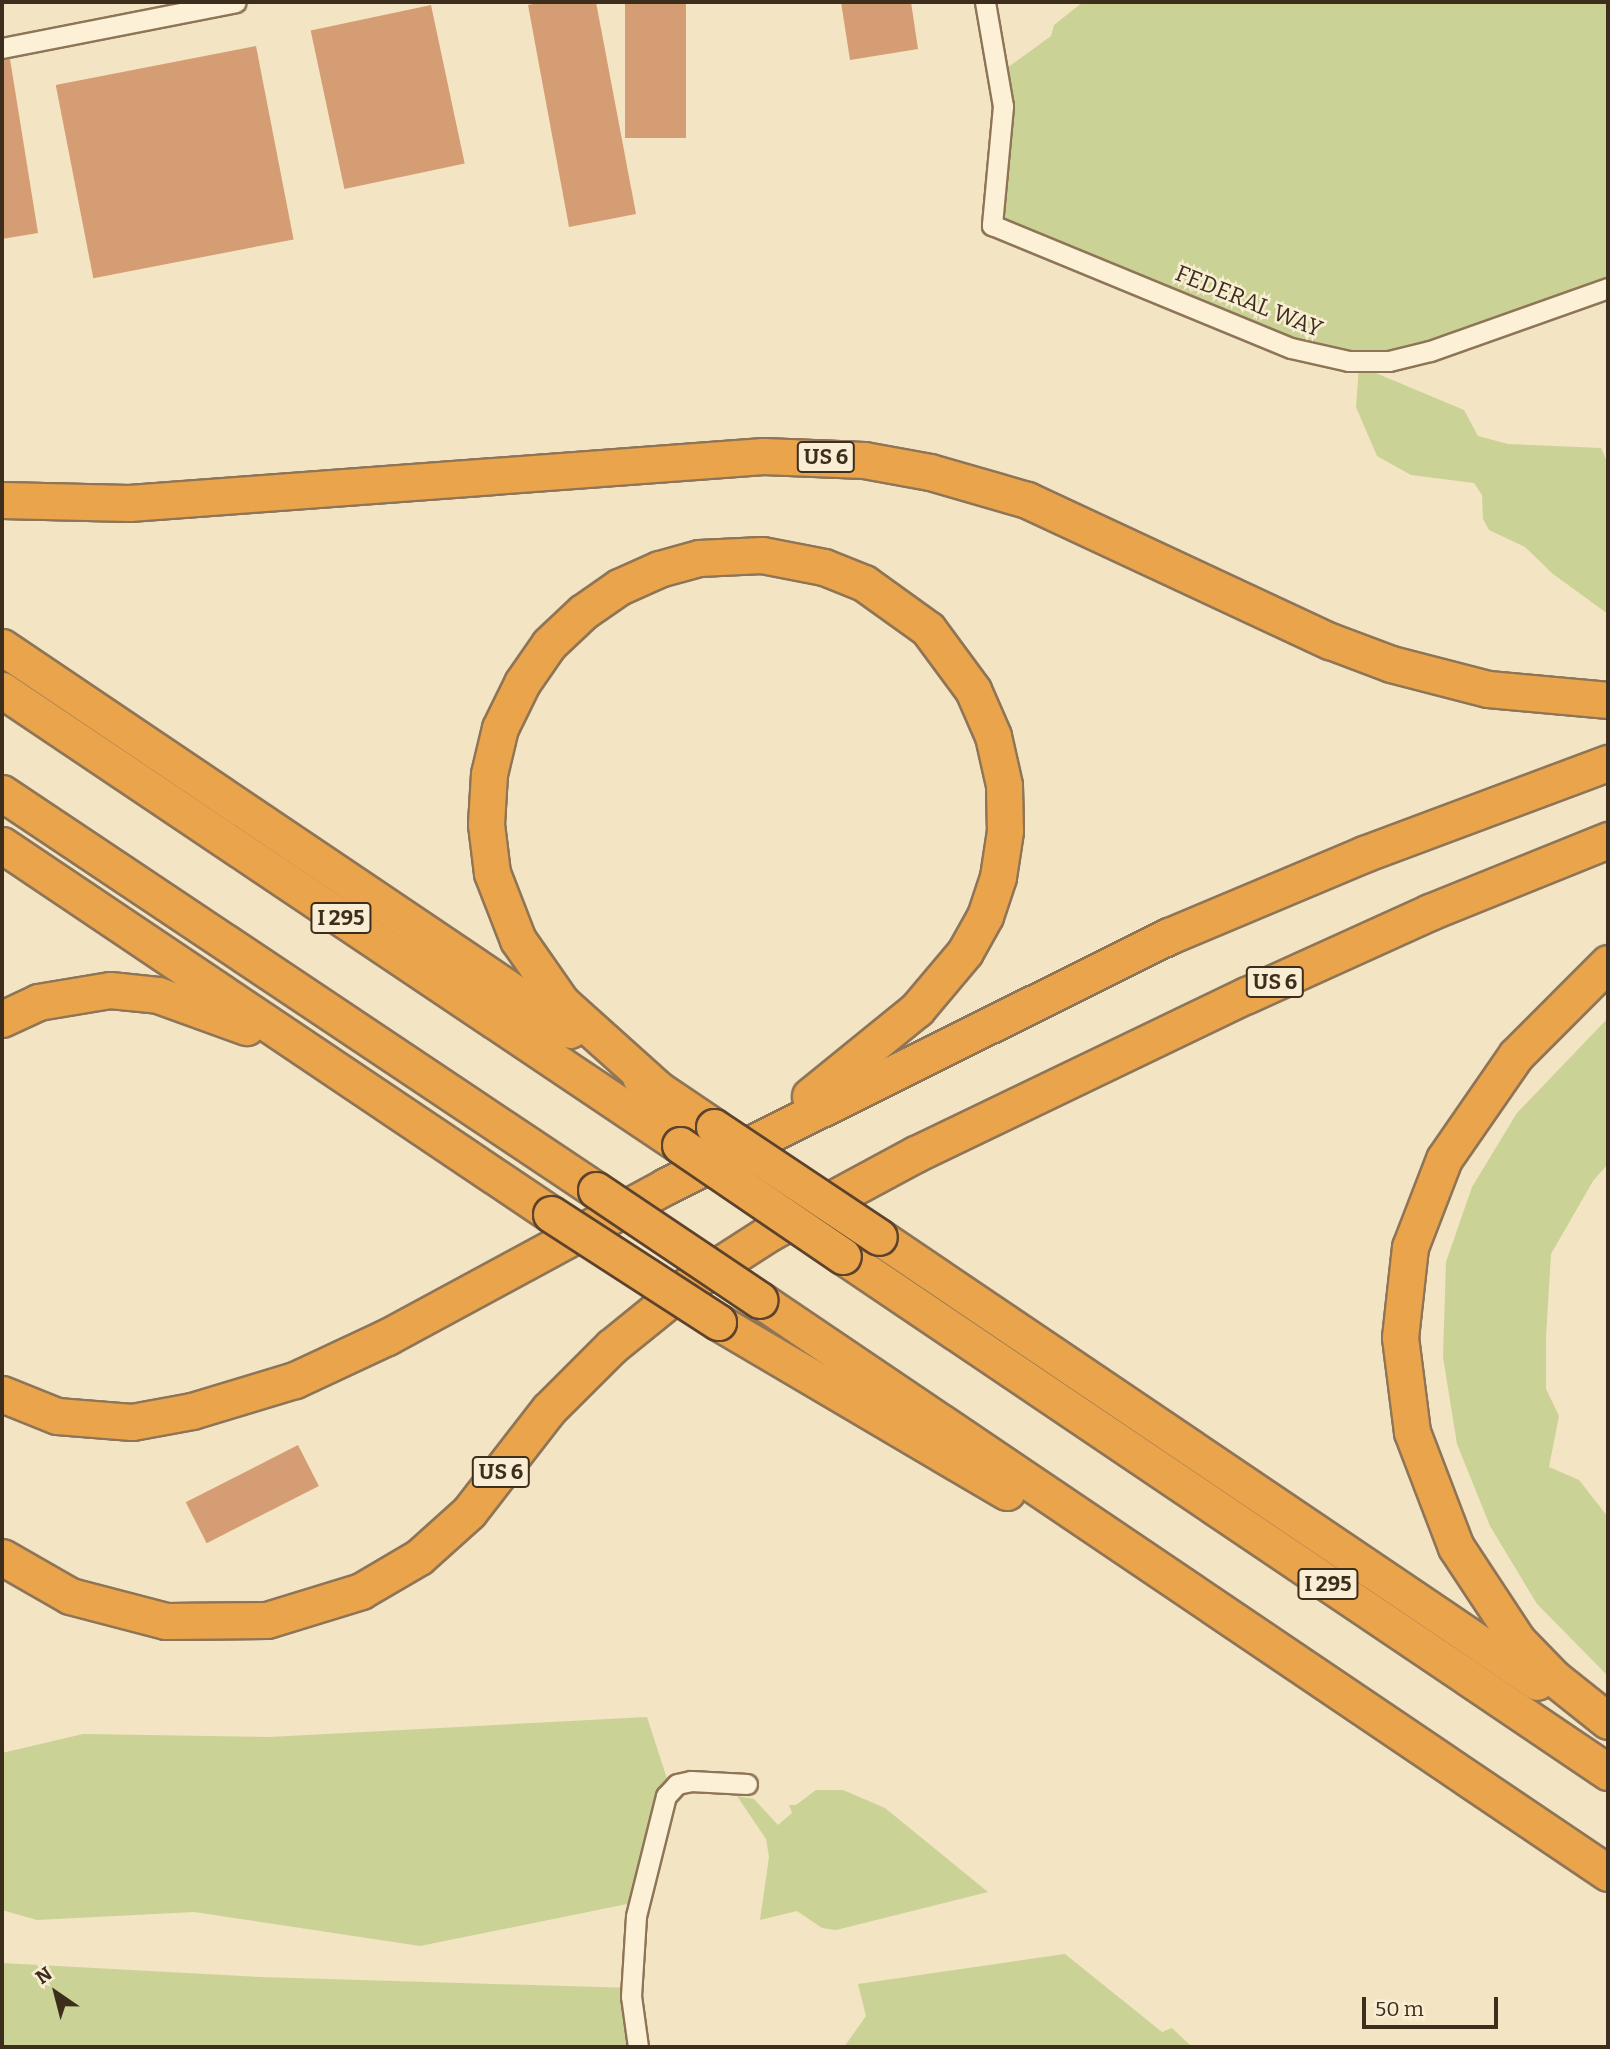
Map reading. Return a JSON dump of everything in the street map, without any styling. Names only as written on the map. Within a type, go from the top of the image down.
[{"type":"highway","name":"US 6","points":[[2,500],[129,503],[740,458],[864,460],[930,472],[1027,500],[1330,641],[1391,664],[1488,689],[1608,700]]},
{"type":"highway","points":[[658,1089],[562,1003],[530,961],[507,919],[492,873],[486,824],[489,774],[500,728],[522,682],[549,644],[583,612],[629,582],[679,563],[722,556],[762,555],[824,567],[864,583],[908,611],[945,648],[973,690],[993,736],[1004,785],[1005,831],[998,877],[985,916],[965,952],[917,1009],[804,1101],[666,1186]]},
{"type":"highway","points":[[2,647],[1608,1727]]},
{"type":"highway","name":"I 295","points":[[2,690],[1608,1772]]},
{"type":"highway","points":[[2,1394],[57,1416],[106,1423],[163,1417],[263,1391],[357,1353],[666,1186],[1214,915],[1608,763]]},
{"type":"highway","points":[[2,793],[760,1300],[1608,1873]]},
{"type":"highway","name":"US 6","points":[[2,1557],[70,1596],[166,1622],[267,1620],[362,1591],[419,1556],[469,1513],[549,1409],[611,1347],[685,1287],[769,1233],[916,1154],[1247,995],[1430,912],[1608,840]]},
{"type":"highway","points":[[2,845],[551,1214],[718,1322],[1212,1606]]},
{"type":"highway","points":[[1608,963],[1516,1055],[1444,1158],[1410,1247],[1400,1337],[1412,1432],[1456,1547],[1518,1641],[1554,1678],[1608,1721]]},
{"type":"highway","points":[[2,1019],[38,1002],[87,991],[158,995],[257,1032],[388,1105]]},
{"type":"street","points":[[2,48],[236,2]]},
{"type":"street","name":"FEDERAL WAY","points":[[985,2],[1003,106],[992,225],[1311,355],[1389,361],[1479,336],[1608,288]]},
{"type":"street","points":[[638,2047],[631,1996],[636,1916],[666,1796],[677,1784],[691,1781],[747,1784]]},
{"type":"green space","points":[[1083,2],[1608,2],[1608,285],[1497,327],[1359,362],[1294,348],[996,224],[1000,73],[1051,36],[1054,25]]},
{"type":"green space","points":[[1359,366],[1464,410],[1478,436],[1508,444],[1601,448],[1608,464],[1608,614],[1553,574],[1525,547],[1489,530],[1483,519],[1482,495],[1474,483],[1411,475],[1377,456],[1356,407]]},
{"type":"green space","points":[[1608,1018],[1608,1164],[1593,1181],[1551,1254],[1546,1389],[1559,1416],[1549,1467],[1579,1480],[1608,1517],[1608,1676],[1537,1604],[1490,1526],[1457,1444],[1443,1357],[1446,1262],[1472,1187],[1517,1113]]},
{"type":"green space","points":[[647,1717],[670,1788],[632,1903],[420,1946],[194,1912],[37,1920],[2,1910],[2,1753],[83,1734],[270,1737]]},
{"type":"green space","points":[[816,1790],[843,1790],[885,1808],[988,1892],[836,1930],[822,1928],[797,1911],[760,1920],[769,1857],[766,1839],[737,1796],[754,1799],[778,1825],[792,1813],[789,1805],[796,1805]]},
{"type":"green space","points":[[1065,1954],[1162,2032],[1172,2028],[1192,2047],[844,2047],[866,2016],[858,1984]]},
{"type":"green space","points":[[2,1963],[260,1977],[632,1988],[639,2047],[2,2047]]},
{"type":"building","points":[[543,2],[596,2],[636,214],[569,227],[528,5]]},
{"type":"building","points":[[625,2],[686,2],[686,138],[625,138]]},
{"type":"building","points":[[841,2],[911,2],[918,49],[850,60]]},
{"type":"building","points":[[431,5],[465,163],[344,189],[311,31]]},
{"type":"building","points":[[256,46],[294,239],[93,278],[56,85]]},
{"type":"building","points":[[10,59],[38,233],[2,239],[2,60]]},
{"type":"building","points":[[298,1445],[319,1486],[207,1543],[186,1502]]}]
